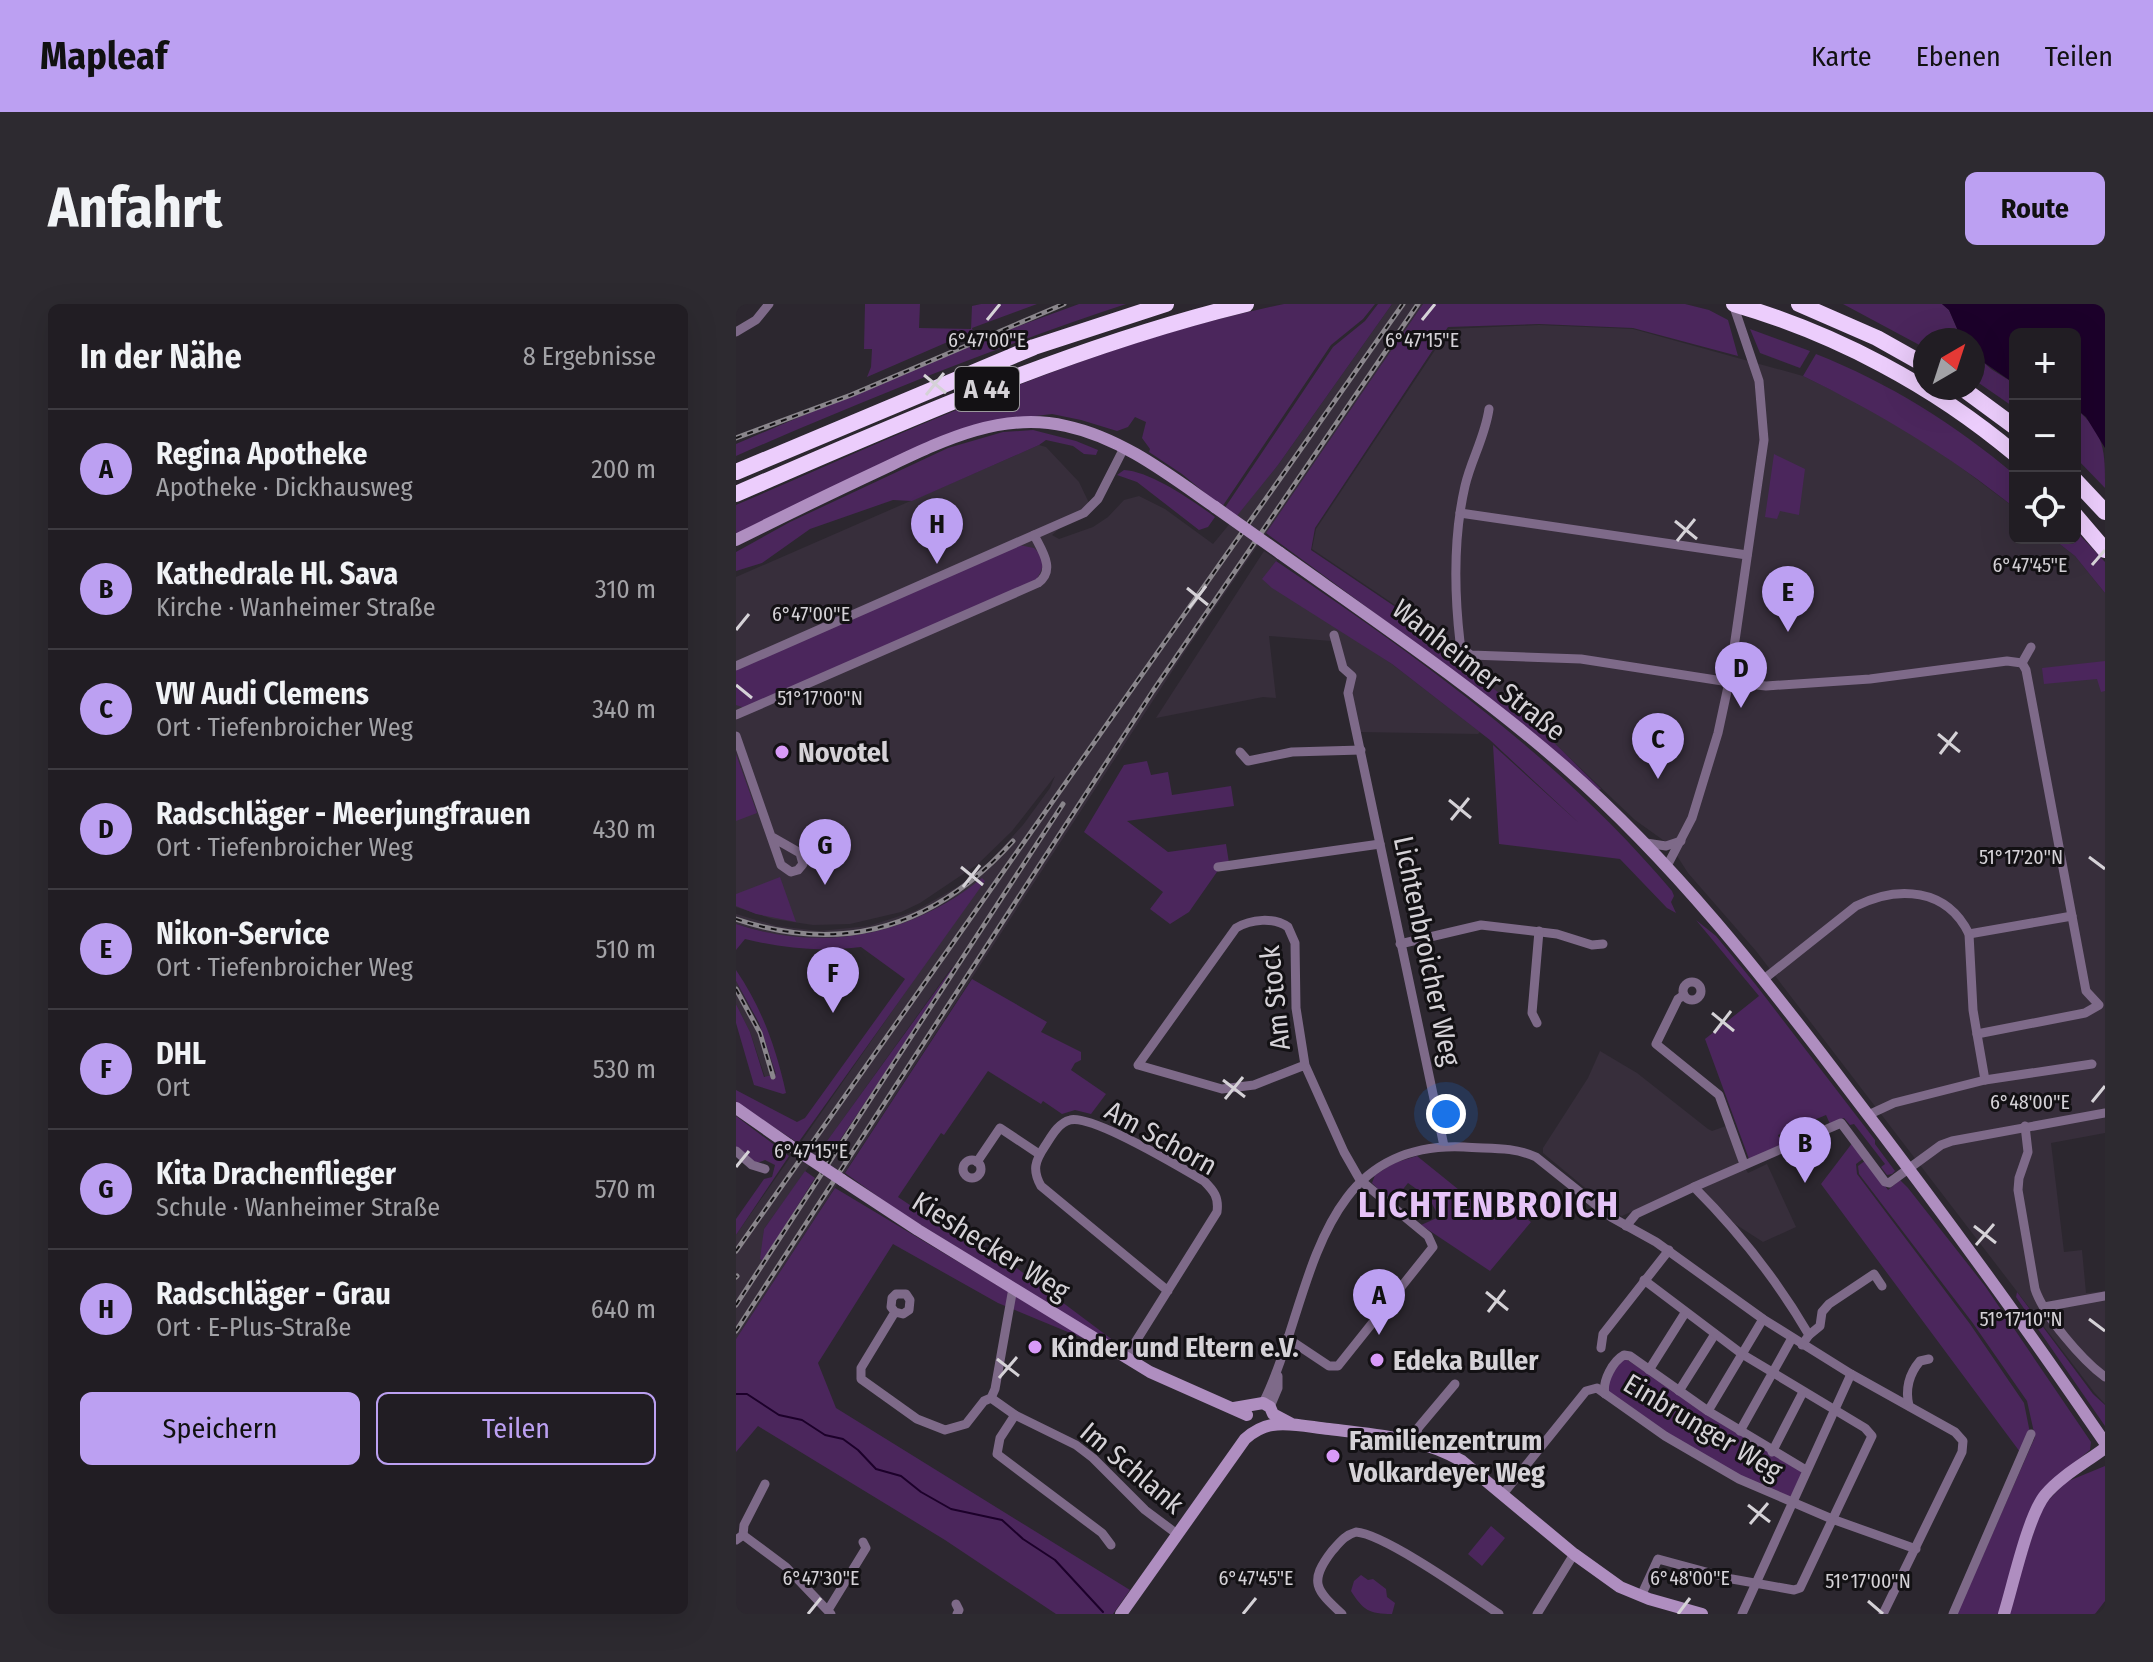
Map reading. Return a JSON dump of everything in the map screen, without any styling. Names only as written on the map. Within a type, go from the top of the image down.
[{"type":"highway","name":"A 44","points":[[736,472],[1034,347],[1166,304]]},
{"type":"highway","name":"A 44","points":[[736,494],[1040,368],[1132,336],[1246,304]]},
{"type":"highway","points":[[1799,304],[1877,338],[1913,358]]},
{"type":"highway","points":[[1739,306],[1836,342],[1899,374],[1962,413],[2009,449]]},
{"type":"highway","points":[[1978,400],[2009,423]]},
{"type":"highway","points":[[2081,486],[2103,508]]},
{"type":"highway","points":[[2081,513],[2105,537]]},
{"type":"highway","points":[[2081,522],[2105,550]]},
{"type":"street","points":[[736,332],[756,320],[769,304]]},
{"type":"street","points":[[1667,866],[1692,818],[1729,682],[1764,440],[1759,381],[1739,306]]},
{"type":"street","points":[[1489,409],[1484,436],[1465,486],[1455,547],[1460,642],[1462,649],[1471,655],[1595,661],[1729,682],[1788,685],[1870,679],[2007,661],[2022,663]]},
{"type":"street","name":"Wanheimer Straße","points":[[736,540],[793,510],[929,448],[990,426],[1022,421],[1046,422],[1085,431],[1124,448],[1163,471],[1492,707],[1566,768],[1667,866],[1764,979],[1910,1169],[1983,1267],[2105,1446]]},
{"type":"street","points":[[736,666],[1077,517],[1093,504],[1124,448]]},
{"type":"street","points":[[1460,513],[1747,555]]},
{"type":"street","points":[[736,715],[1042,581],[1047,567],[1034,535]]},
{"type":"street","name":"Lichtenbroicher Weg","points":[[1334,635],[1343,668],[1352,676],[1348,693],[1444,1146]]},
{"type":"street","points":[[2022,663],[2031,647]]},
{"type":"street","points":[[1977,1034],[2085,1013],[2099,1005],[2086,991],[2028,678],[2022,663]]},
{"type":"street","points":[[736,736],[772,837]]},
{"type":"street","points":[[1240,752],[1248,761],[1292,752],[1361,750]]},
{"type":"street","points":[[1641,840],[1660,846],[1681,841]]},
{"type":"street","points":[[1218,867],[1380,844]]},
{"type":"street","points":[[1764,979],[1856,906],[1903,894],[1924,894],[1937,900],[1964,923],[1969,934],[1973,1010],[1985,1080]]},
{"type":"street","points":[[1969,934],[2072,916]]},
{"type":"street","name":"Am Stock","points":[[1305,1065],[1254,1085],[1222,1089],[1138,1065],[1230,934],[1242,924],[1273,921],[1288,927],[1295,943],[1296,1008],[1305,1065],[1360,1180]]},
{"type":"street","points":[[1400,944],[1481,925],[1539,931],[1592,945],[1603,944]]},
{"type":"street","points":[[1537,1023],[1532,1013],[1539,931]]},
{"type":"street","points":[[1684,995],[1678,999],[1656,1044],[1719,1095],[1744,1164]]},
{"type":"street","points":[[1868,1115],[1894,1103],[1985,1080],[2092,1064]]},
{"type":"street","name":"Kieshecker Weg","points":[[736,1108],[842,1180],[1013,1288],[1180,1388],[1230,1407],[1293,1424],[1415,1441],[1445,1451],[1462,1461],[1574,1554],[1620,1587],[1702,1614]]},
{"type":"street","points":[[1626,1226],[1636,1214],[1841,1123],[1885,1182],[1889,1183],[1941,1145],[1952,1141],[2105,1113]]},
{"type":"street","name":"Am Schorn","points":[[1039,1154],[1062,1124],[1078,1119],[1160,1157],[1204,1181],[1215,1191],[1217,1212],[1126,1357]]},
{"type":"street","points":[[2025,1126],[2028,1152],[2018,1190],[2035,1289],[2044,1307],[2091,1366],[2105,1377]]},
{"type":"street","points":[[977,1162],[1000,1128],[1039,1154],[1035,1171],[1041,1186],[1168,1291]]},
{"type":"street","points":[[1121,1614],[1278,1388],[1278,1372],[1301,1294],[1342,1202],[1360,1180],[1384,1163],[1415,1150],[1444,1146],[1506,1147],[1536,1157],[1626,1226],[1669,1250],[1802,1345],[1955,1432],[1963,1441],[1962,1452],[1883,1614]]},
{"type":"street","points":[[736,1151],[752,1165],[765,1169]]},
{"type":"street","points":[[1287,1338],[1329,1366],[1338,1366],[1432,1250],[1433,1244],[1428,1236],[1360,1180]]},
{"type":"street","points":[[1694,1187],[1722,1215],[1775,1279],[1809,1335]]},
{"type":"street","points":[[1601,1348],[1603,1334],[1669,1250]]},
{"type":"street","points":[[1802,1345],[1820,1326],[1822,1312],[1829,1304],[1874,1274],[1882,1286]]},
{"type":"street","points":[[1641,1596],[1658,1559],[1755,1584],[1794,1590],[1800,1588],[1872,1436],[1865,1428],[1742,1354],[1644,1280]]},
{"type":"street","points":[[895,1312],[861,1368],[861,1379],[917,1419],[945,1430],[966,1424],[984,1401],[991,1398],[1000,1368],[1013,1288]]},
{"type":"street","points":[[2044,1307],[2105,1296]]},
{"type":"street","points":[[1649,1370],[1685,1313]]},
{"type":"street","points":[[1708,1411],[1763,1319]]},
{"type":"street","points":[[1679,1391],[1715,1334]]},
{"type":"street","points":[[1740,1431],[1792,1338]]},
{"type":"street","points":[[1605,1394],[1606,1381],[1621,1356],[1630,1356],[1708,1411],[1806,1470]]},
{"type":"street","points":[[1909,1406],[1907,1392],[1911,1374],[1920,1361],[1929,1359]]},
{"type":"street","points":[[1742,1614],[1851,1374]]},
{"type":"street","points":[[1415,1441],[1418,1428],[1455,1384]]},
{"type":"street","name":"Einbrunger Weg","points":[[1503,1494],[1586,1391],[1597,1388],[1677,1444],[1739,1479],[1832,1519],[1916,1549]]},
{"type":"street","points":[[1772,1452],[1803,1392]]},
{"type":"street","name":"Im Schlank","points":[[991,1398],[1015,1415],[1076,1445],[1145,1510],[1177,1534]]},
{"type":"street","points":[[1015,1415],[1000,1438],[997,1454],[1102,1533],[1111,1545]]},
{"type":"street","points":[[1953,1614],[2031,1434]]},
{"type":"street","points":[[2004,1614],[2043,1497],[2105,1446]]},
{"type":"street","points":[[765,1484],[739,1538],[786,1567],[830,1612],[866,1548],[863,1542]]},
{"type":"street","points":[[1342,1614],[1319,1591],[1316,1577],[1342,1539],[1356,1532],[1374,1537],[1499,1614]]},
{"type":"street","points":[[1537,1614],[1574,1554]]},
{"type":"shaded area","points":[[865,304],[920,304],[919,328],[971,329],[972,306],[1037,304],[972,328],[973,331],[867,377],[872,349],[864,349]]},
{"type":"shaded area","points":[[1079,304],[1126,304],[929,376],[736,456],[736,444],[975,342]]},
{"type":"shaded area","points":[[1284,304],[1375,304],[1363,319],[1331,345],[1222,507],[1149,452],[1142,438],[1146,422],[1135,417],[1128,427],[1117,431],[1052,414],[997,421],[736,535],[736,505],[937,418],[1073,364],[1143,341]]},
{"type":"shaded area","points":[[1378,304],[1392,304],[1278,465],[1236,517],[1224,509],[1333,347],[1365,321]]},
{"type":"shaded area","points":[[1392,304],[1423,304],[1186,650],[736,1339],[736,1235],[932,954],[966,891],[913,921],[853,936],[813,939],[779,936],[736,924],[736,914],[777,926],[819,931],[869,926],[915,911],[959,886],[989,862],[1023,825],[1055,776],[1012,831],[978,864],[920,903],[901,912],[850,924],[813,925],[773,919],[736,907],[736,577],[1039,445],[1046,447],[1079,482],[1089,503],[1052,535],[1059,539],[1093,527],[1124,500],[1139,496],[1165,509],[1213,544],[1278,465]],"holes":[[[954,968],[762,1260],[764,1229]]]},
{"type":"shaded area","points":[[1423,304],[1685,304],[1709,310],[1728,320],[1738,356],[1633,328],[1539,324],[1448,327],[1315,528],[1311,550],[1449,643],[1449,661],[1470,672],[1510,702],[1601,789],[1598,790],[1391,625],[1266,533]]},
{"type":"shaded area","points":[[1843,304],[1942,304],[1949,310],[1957,328],[1913,328],[1913,342]]},
{"type":"shaded area","points":[[1942,304],[2105,304],[2105,448],[2081,413],[2081,328],[2009,328],[2009,380],[1985,363],[1985,328],[1957,328],[1949,310]]},
{"type":"shaded area","points":[[1539,325],[1633,329],[1803,376],[1859,403],[1931,445],[2009,504],[2009,544],[2060,544],[2075,556],[2105,593],[2105,1133],[2051,1143],[2064,1252],[2082,1250],[2086,1293],[2105,1291],[2105,1404],[1756,951],[1688,873],[1670,845],[1635,820],[1533,723],[1472,671],[1450,661],[1450,642],[1312,549],[1316,529],[1449,329]]},
{"type":"shaded area","points":[[1750,329],[1810,351],[1800,368],[1760,353]]},
{"type":"shaded area","points":[[1816,354],[1869,378],[1945,422],[2009,470],[2009,503],[1913,436],[1803,376]]},
{"type":"shaded area","points":[[1985,364],[2009,380],[2009,404],[1985,387]]},
{"type":"shaded area","points":[[2081,413],[2098,435],[2101,444],[2105,488],[2081,463]]},
{"type":"shaded area","points":[[1033,430],[1098,450],[1096,455],[1084,454],[1073,446],[1046,440],[912,501],[893,500],[810,529],[762,563],[736,571],[736,552],[790,522],[948,448],[1003,432]]},
{"type":"shaded area","points":[[1774,454],[1805,469],[1799,515],[1780,511],[1777,519],[1765,517]]},
{"type":"shaded area","points":[[1124,470],[1159,481],[1215,517],[1208,527],[1199,530],[1137,482],[1117,475]]},
{"type":"shaded area","points":[[2081,536],[2105,562],[2105,593],[2075,556],[2060,544],[2081,544]]},
{"type":"shaded area","points":[[1019,545],[1034,548],[1042,560],[1042,568],[1035,581],[745,708],[736,705],[736,669]]},
{"type":"shaded area","points":[[1264,551],[1277,560],[1263,579],[1392,664],[1480,732],[1359,732],[1338,644],[1269,636],[1276,698],[1263,697],[1156,718]]},
{"type":"shaded area","points":[[1276,561],[1382,634],[1486,712],[1535,754],[1629,843],[1672,891],[1674,896],[1671,902],[1676,913],[1667,908],[1620,859],[1499,844],[1493,745],[1580,824],[1490,740],[1392,664],[1272,588],[1262,579]]},
{"type":"shaded area","points":[[2105,661],[2105,691],[2101,692],[2097,679],[2044,684],[2042,668]]},
{"type":"shaded area","points":[[736,754],[757,813],[736,821]]},
{"type":"shaded area","points":[[1147,761],[1151,775],[1168,772],[1172,795],[1231,786],[1234,806],[1127,821],[1168,852],[1226,844],[1229,863],[1219,869],[1189,912],[1170,924],[1150,909],[1163,892],[1084,832],[1124,765]]},
{"type":"shaded area","points":[[780,877],[796,922],[756,914],[736,906],[736,894]]},
{"type":"shaded area","points":[[982,878],[985,881],[798,1143],[736,1102],[736,1090],[797,1122],[805,1118],[905,979],[861,947],[803,949],[745,939],[736,950],[736,924],[801,937],[865,934],[925,914]]},
{"type":"shaded area","points":[[1696,920],[1716,936],[1756,985],[1875,1140],[1895,1171],[1892,1174],[1887,1175],[1881,1167],[1885,1164],[1854,1124],[1850,1125],[1844,1118],[1830,1124],[1826,1115],[1778,1135],[1782,1145],[1749,1159],[1705,1039],[1759,996]]},
{"type":"shaded area","points":[[953,967],[828,1158],[819,1152]]},
{"type":"shaded area","points":[[736,970],[767,1029],[786,1093],[754,1085],[736,1023],[736,1004],[750,1032],[764,1077],[776,1074],[759,1023],[736,981]]},
{"type":"shaded area","points":[[972,979],[1047,1022],[1041,1032],[1081,1052],[1081,1060],[1071,1070],[1106,1094],[1091,1114],[1075,1110],[1062,1114],[988,1071],[898,1197],[938,1224],[994,1251],[1122,1347],[1121,1350],[894,1208],[845,1173]]},
{"type":"shaded area","points":[[736,981],[764,1035],[776,1075],[773,1077],[765,1077],[750,1032],[736,1004]]},
{"type":"shaded area","points":[[1600,1051],[1637,1073],[1708,1129],[1712,1131],[1726,1126],[1739,1161],[1737,1164],[1622,1216],[1618,1215],[1543,1153],[1543,1148],[1588,1078]]},
{"type":"shaded area","points":[[736,1116],[789,1156],[736,1235],[736,1219],[764,1179],[772,1177],[775,1165],[765,1160],[757,1163],[736,1149]]},
{"type":"shaded area","points":[[1853,1142],[1864,1158],[1856,1164],[1857,1174],[1970,1324],[2024,1403],[2030,1433],[2020,1452],[1821,1184]]},
{"type":"shaded area","points":[[1417,1156],[1474,1202],[1492,1207],[1500,1198],[1531,1222],[1490,1271],[1421,1225],[1439,1217],[1429,1198],[1408,1183],[1392,1203],[1372,1183],[1375,1175],[1394,1163]]},
{"type":"shaded area","points":[[1866,1160],[1888,1190],[1900,1180],[1908,1188],[1985,1286],[2091,1442],[2090,1450],[2049,1483],[1999,1614],[1957,1614],[2035,1437],[2027,1401],[1972,1322],[1859,1174],[1858,1166]]},
{"type":"shaded area","points":[[1767,1164],[1796,1227],[1763,1242],[1735,1224],[1702,1188],[1745,1168],[1748,1173]]},
{"type":"shaded area","points":[[805,1171],[815,1178],[763,1261],[760,1259],[764,1229]]},
{"type":"shaded area","points":[[835,1188],[1092,1342],[998,1303],[893,1244],[818,1363],[836,1408],[1130,1590],[1113,1614],[1056,1614],[945,1540],[758,1426],[736,1452],[736,1339]]},
{"type":"shaded area","points":[[2017,1292],[2093,1394],[2105,1405],[2105,1426],[2016,1297]]},
{"type":"shaded area","points":[[1621,1356],[1800,1470],[1802,1475],[1792,1498],[1767,1493],[1605,1395],[1604,1385]]},
{"type":"shaded area","points":[[2105,1466],[2105,1601],[2095,1614],[2007,1614],[2042,1507],[2066,1482]]},
{"type":"shaded area","points":[[1491,1526],[1505,1538],[1482,1566],[1468,1554]]},
{"type":"shaded area","points":[[1361,1575],[1386,1589],[1387,1597],[1395,1603],[1392,1614],[1372,1612],[1359,1603],[1351,1591],[1354,1581]]},
{"type":"waterway","points":[[736,1394],[747,1394],[779,1415],[802,1420],[825,1435],[843,1439],[876,1469],[901,1476],[951,1509],[1002,1520],[1023,1539],[1055,1560],[1103,1612]]},
{"type":"railway","points":[[736,438],[851,395],[1064,304]]},
{"type":"railway","points":[[736,1251],[1403,304]]},
{"type":"railway","points":[[736,1331],[1153,691],[1418,304]]},
{"type":"railway","points":[[736,1305],[1063,804]]},
{"type":"railway","points":[[736,919],[776,930],[815,934],[852,933],[887,925],[921,912],[953,894],[984,870],[1013,841]]},
{"type":"railway","points":[[736,989],[760,1033],[773,1077]]},
{"type":"place","name":"Radschläger - Grau","points":[[937,564]]},
{"type":"place","name":"Nikon-Service","points":[[1788,632]]},
{"type":"place","name":"Radschläger - Meerjungfrauen","points":[[1741,708]]},
{"type":"place","name":"Novotel","points":[[782,752]]},
{"type":"place","name":"VW Audi Clemens","points":[[1658,779]]},
{"type":"place","name":"Kita Drachenflieger","points":[[825,885]]},
{"type":"place","name":"DHL","points":[[833,1013]]},
{"type":"place","name":"Kathedrale Hl. Sava","points":[[1805,1183]]},
{"type":"place","name":"Regina Apotheke","points":[[1379,1335]]},
{"type":"place","name":"Kinder und Eltern e.V.","points":[[1035,1347]]},
{"type":"place","name":"Edeka Buller","points":[[1377,1360]]},
{"type":"place","name":"Familienzentrum Volkardeyer Weg","points":[[1333,1456]]},
{"type":"district","name":"LICHTENBROICH","points":[[1489,1205]]}]
